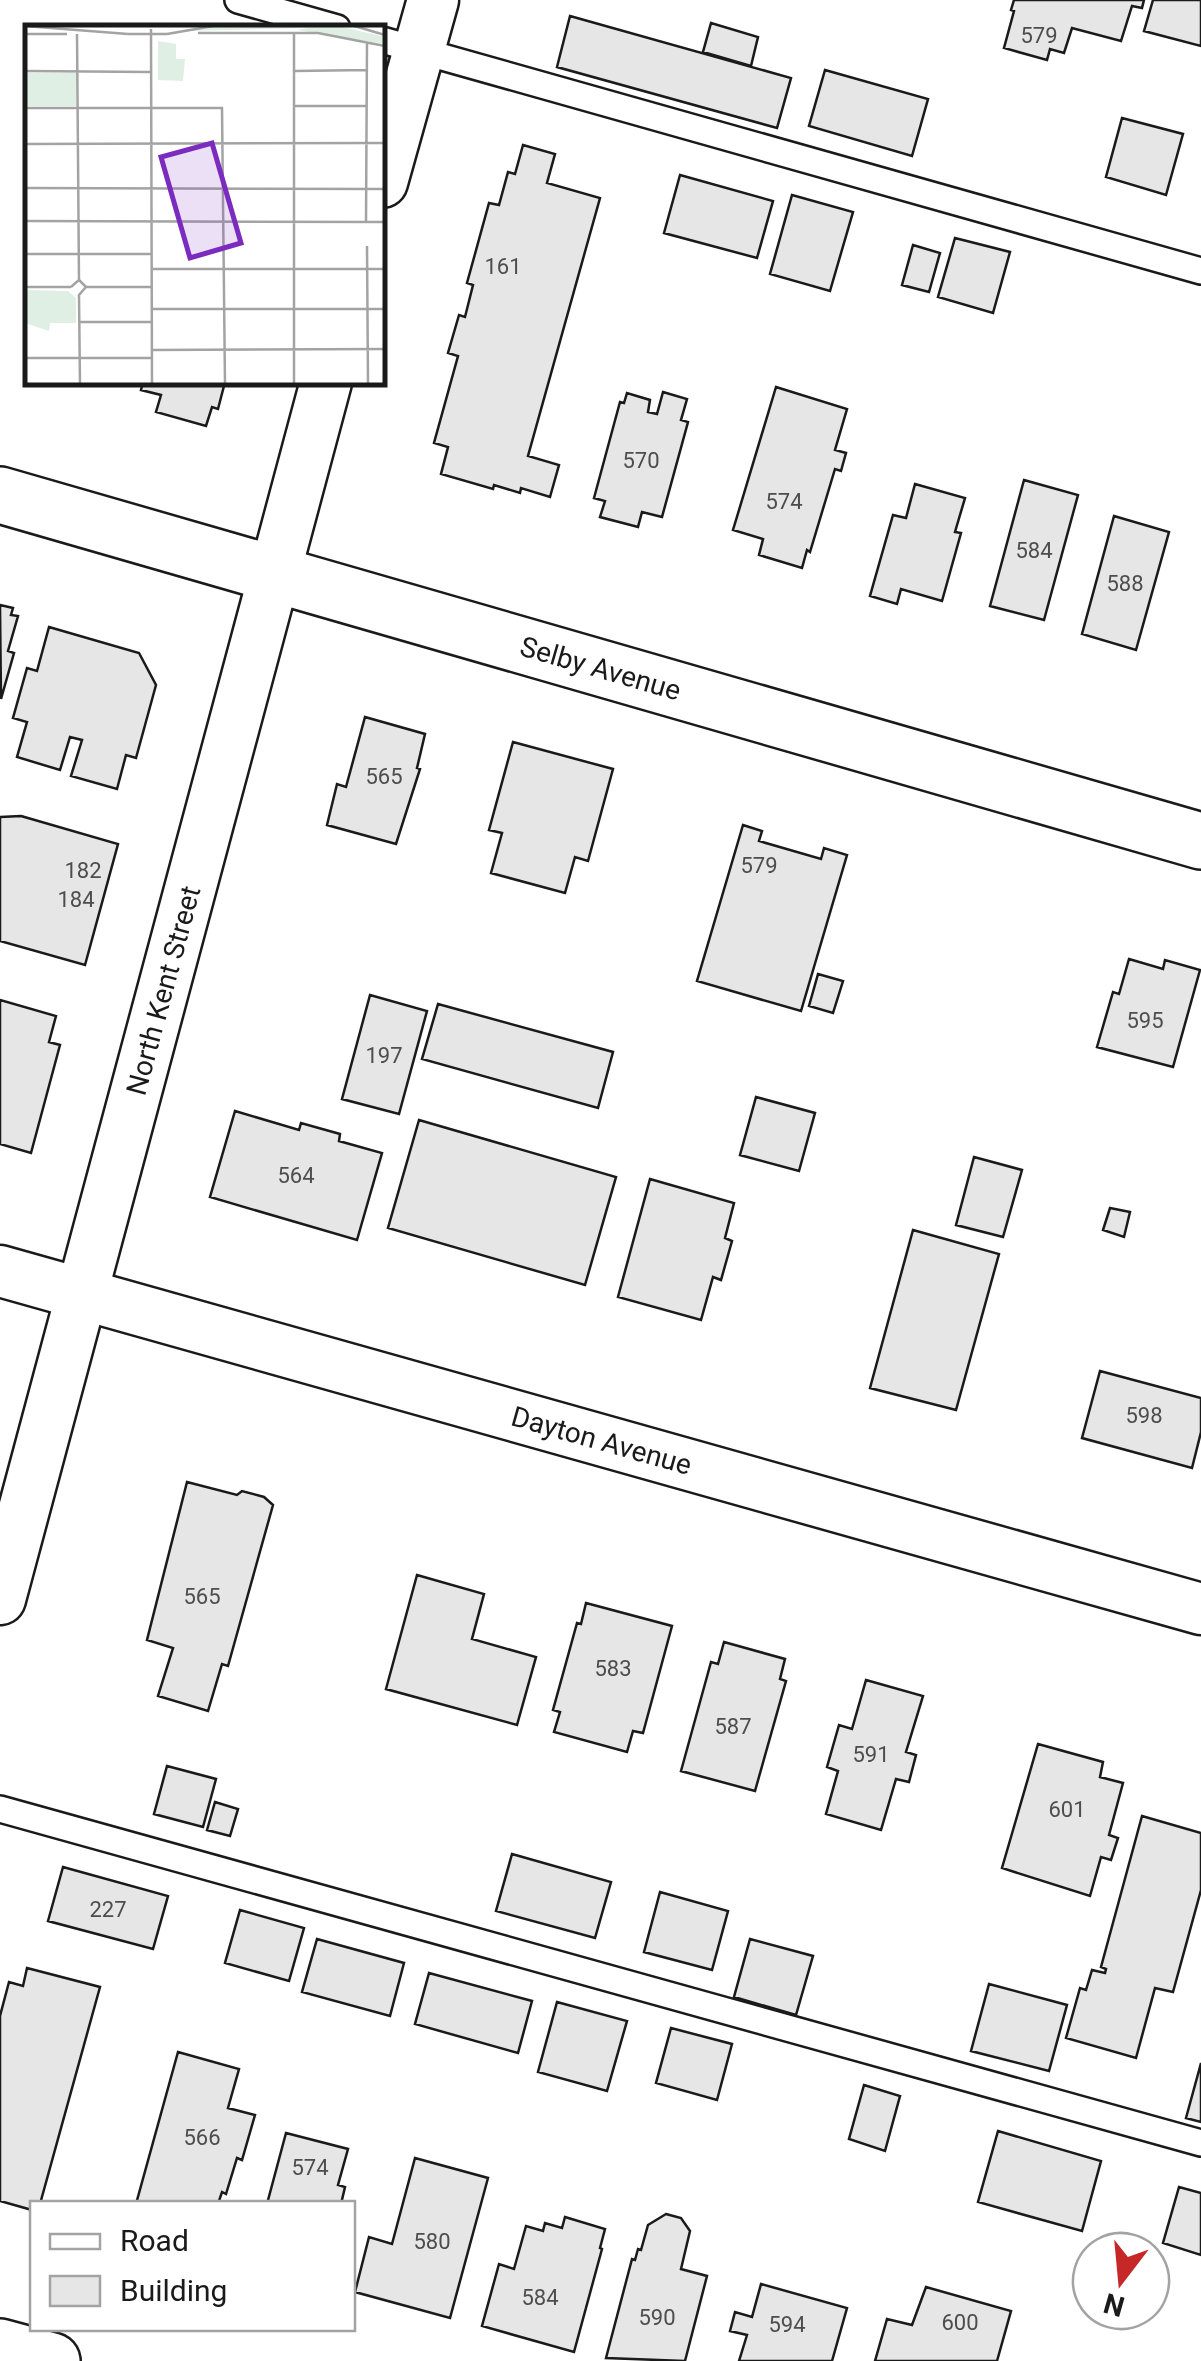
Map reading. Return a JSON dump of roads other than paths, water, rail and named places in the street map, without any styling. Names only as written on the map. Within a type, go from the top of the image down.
[{"type":"street","points":[[385,160],[401,45],[432,0]]},
{"type":"street","name":"North Kent Street","points":[[0,1599],[325,385]]},
{"type":"street","name":"Selby Avenue","points":[[0,495],[1201,841]]},
{"type":"street","name":"Dayton Avenue","points":[[0,1271],[1201,1608]]},
{"type":"street","points":[[0,2346],[52,2361]]},
{"type":"lane","points":[[238,0],[326,25]]},
{"type":"lane","points":[[401,45],[1201,272]]},
{"type":"lane","points":[[0,1810],[1201,2143]]}]
